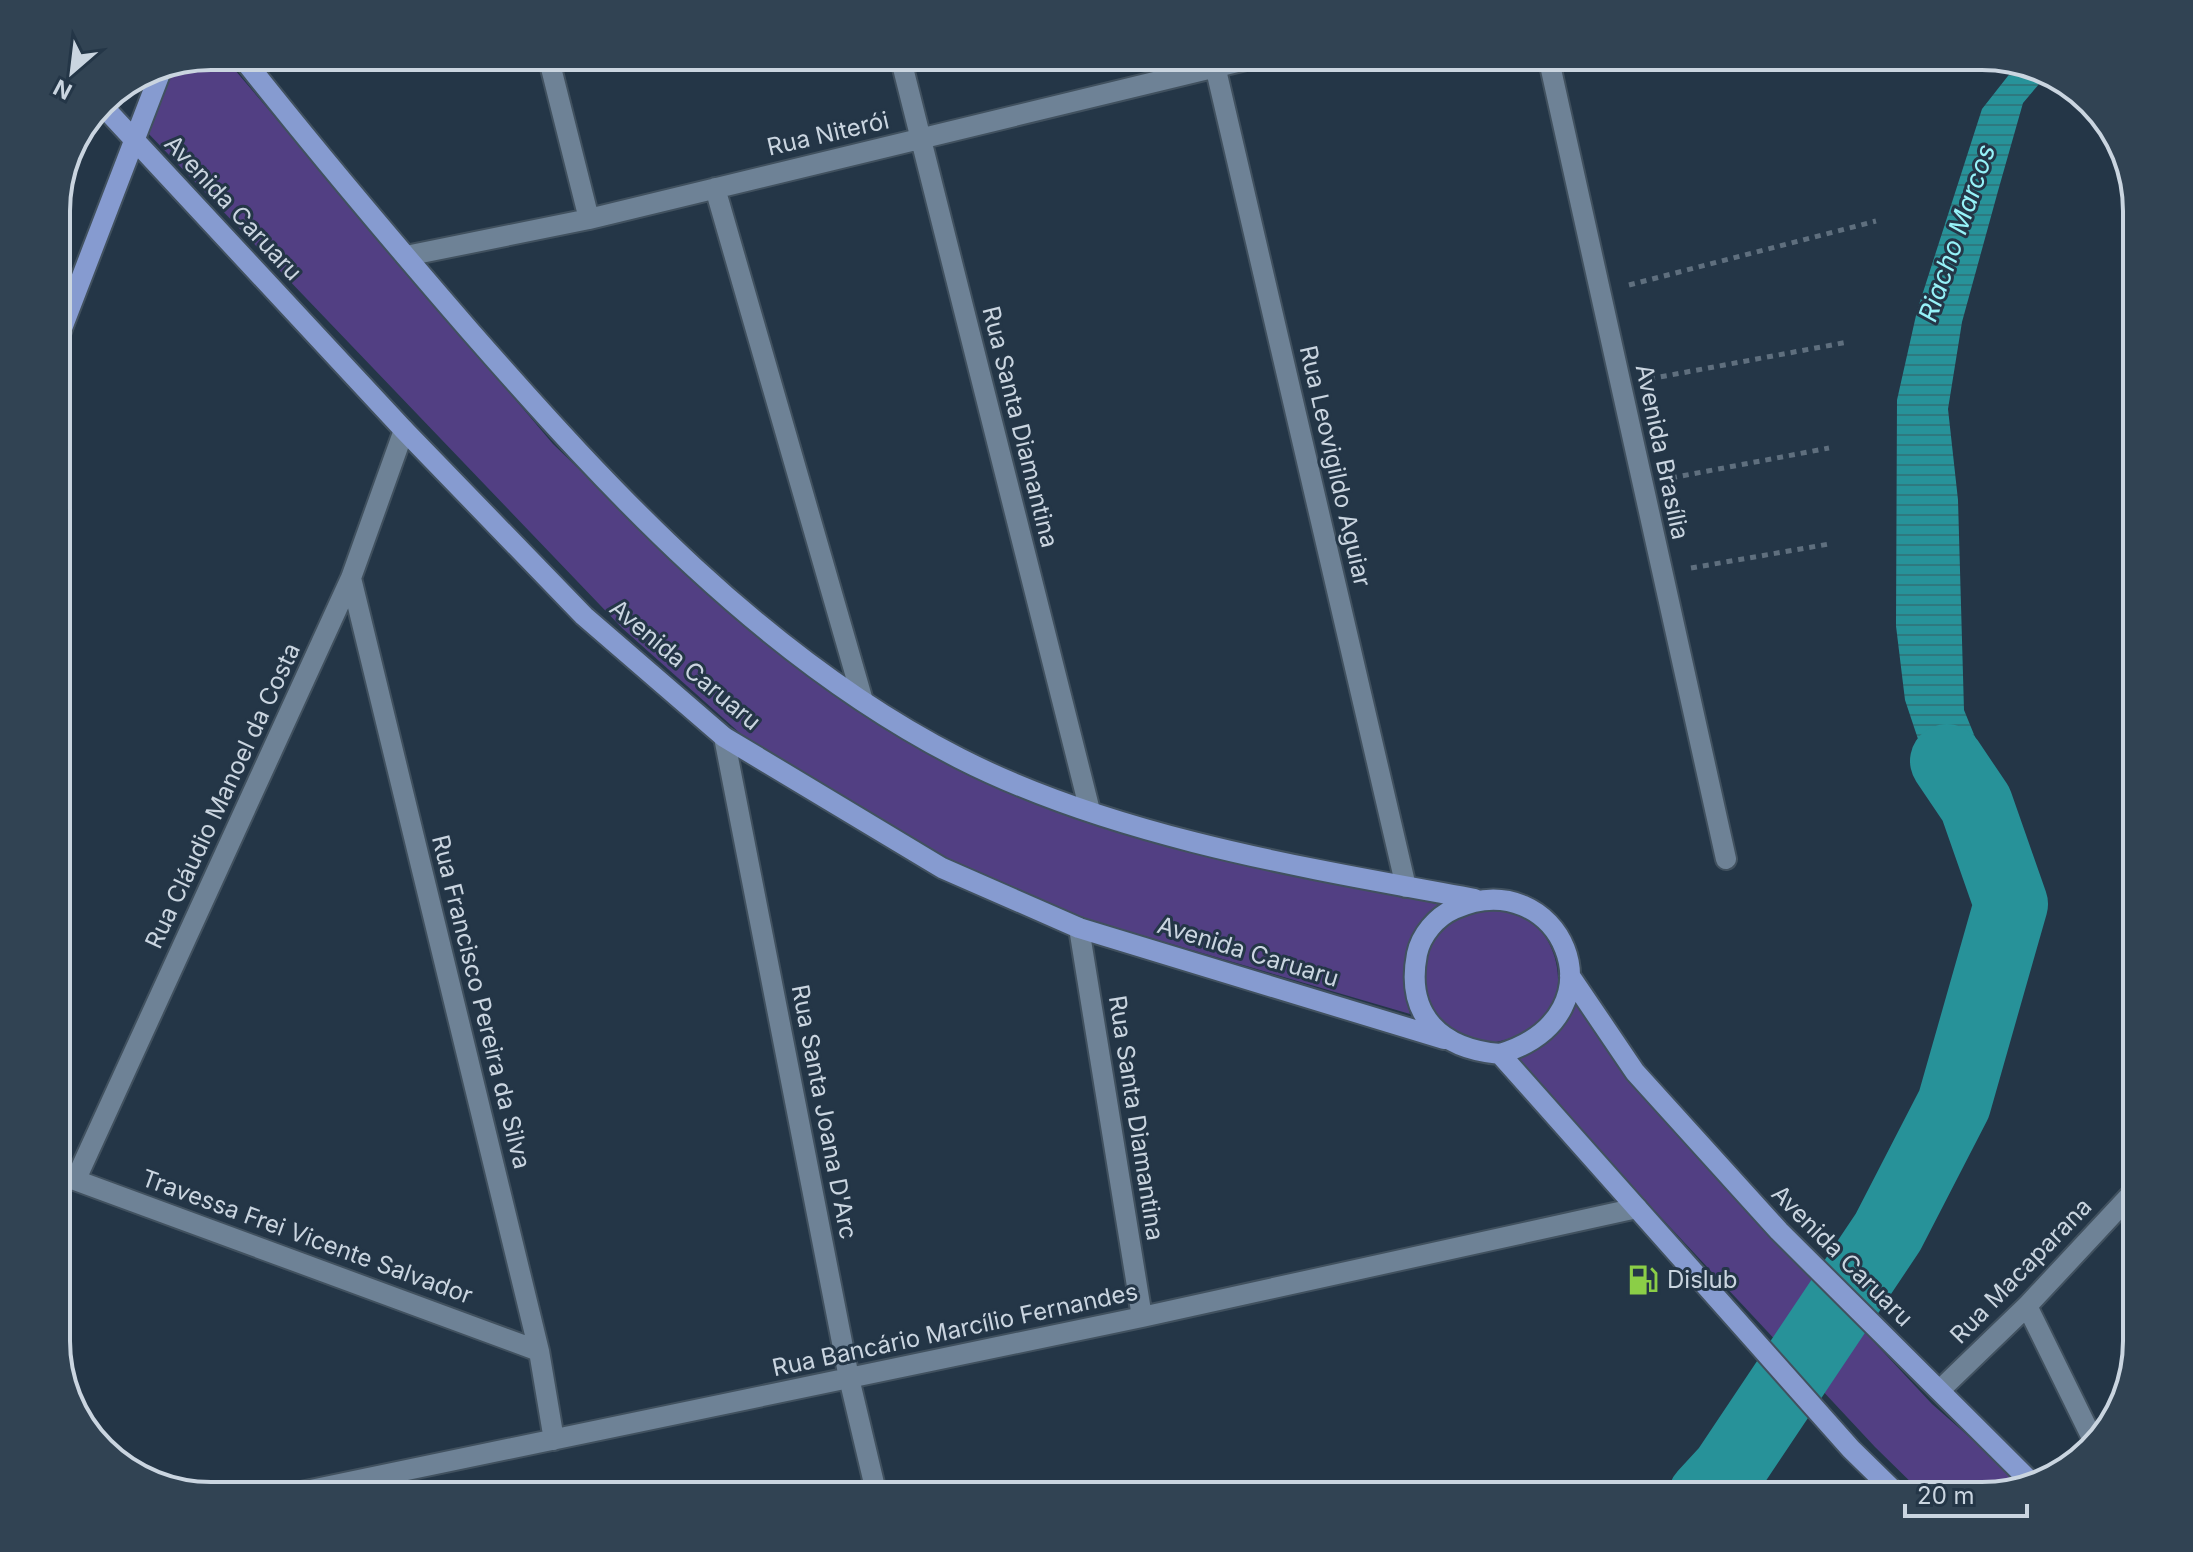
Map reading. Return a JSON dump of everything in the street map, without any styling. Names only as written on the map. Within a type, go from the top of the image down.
[{"type":"main road","name":"Avenida Caruaru","points":[[253,70],[406,256],[586,461],[688,560],[765,627],[863,701],[960,759],[1090,811],[1269,861],[1475,899],[1502,899],[1529,907],[1550,925],[1565,948],[1570,976],[1635,1072],[1779,1231],[2025,1476]]},
{"type":"main road","points":[[70,307],[156,82]]},
{"type":"main road","name":"Avenida Caruaru","points":[[110,113],[404,430],[584,616],[724,737],[942,868],[1079,928],[1444,1039],[1471,1052],[1500,1054]]},
{"type":"main road","points":[[1444,1039],[1421,1012],[1413,977],[1420,942],[1442,914],[1475,899]]},
{"type":"main road","points":[[1570,976],[1565,1004],[1550,1029],[1528,1046],[1500,1054],[1713,1296],[1886,1482]]},
{"type":"street","points":[[552,70],[589,219]]},
{"type":"street","name":"Rua Santa Diamantina","points":[[904,70],[1090,811]]},
{"type":"street","name":"Rua Niterói","points":[[406,256],[589,219],[921,139],[1184,70]]},
{"type":"street","name":"Rua Leovigildo Aguiar","points":[[1217,70],[1406,887]]},
{"type":"street","name":"Avenida Brasília","points":[[1551,70],[1726,859]]},
{"type":"street","points":[[715,188],[863,701]]},
{"type":"street","name":"Rua Cláudio Manoel da Costa","points":[[70,1168],[351,578],[404,430]]},
{"type":"street","name":"Rua Francisco Pereira da Silva","points":[[351,578],[539,1351],[554,1440]]},
{"type":"street","name":"Rua Santa Joana D'Arc","points":[[724,737],[849,1378],[874,1482]]},
{"type":"street","name":"Rua Santa Diamantina","points":[[1079,928],[1142,1317]]},
{"type":"street","name":"Travessa Frei Vicente Salvador","points":[[70,1177],[539,1351]]},
{"type":"street","name":"Rua Macaparana","points":[[1940,1390],[2027,1306],[2123,1203]]},
{"type":"street","name":"Rua Bancário Marcílio Fernandes","points":[[350,1482],[1142,1317],[1637,1208]]},
{"type":"street","points":[[2027,1306],[2089,1432]]},
{"type":"path","points":[[1601,292],[1876,221]]},
{"type":"path","points":[[1621,384],[1848,342]]},
{"type":"path","points":[[1643,484],[1829,448]]},
{"type":"path","points":[[1662,573],[1829,544]]},
{"type":"shaded area","points":[[235,70],[553,444],[675,562],[885,725],[1196,850],[1441,905],[1413,937],[1405,994],[1410,1014],[1086,919],[922,848],[760,751],[622,628],[147,132],[169,76],[193,71]]},
{"type":"shaded area","points":[[1497,905],[1526,916],[1546,937],[1556,964],[1557,992],[1547,1019],[1537,1027],[1489,1043],[1466,1040],[1446,1029],[1432,1012],[1423,992],[1421,969],[1427,947],[1441,926],[1460,914]]},
{"type":"shaded area","points":[[1574,997],[1642,1094],[1932,1404],[2015,1478],[1991,1482],[1911,1482],[1875,1447],[1515,1059],[1546,1042],[1563,1020]]},
{"type":"water","name":"Riacho Marcos","points":[[2010,73],[2040,83],[2023,103],[1962,322],[1948,409],[1958,500],[1964,710],[2017,840],[1966,858],[1945,820],[1905,700],[1896,626],[1897,400],[1917,311],[1982,109]]},
{"type":"waterway","points":[[1718,1482],[1888,1232],[1954,1104],[2011,904],[1976,804],[1947,761]]},
{"type":"place","name":"Dislub","points":[[1643,1280]]}]
